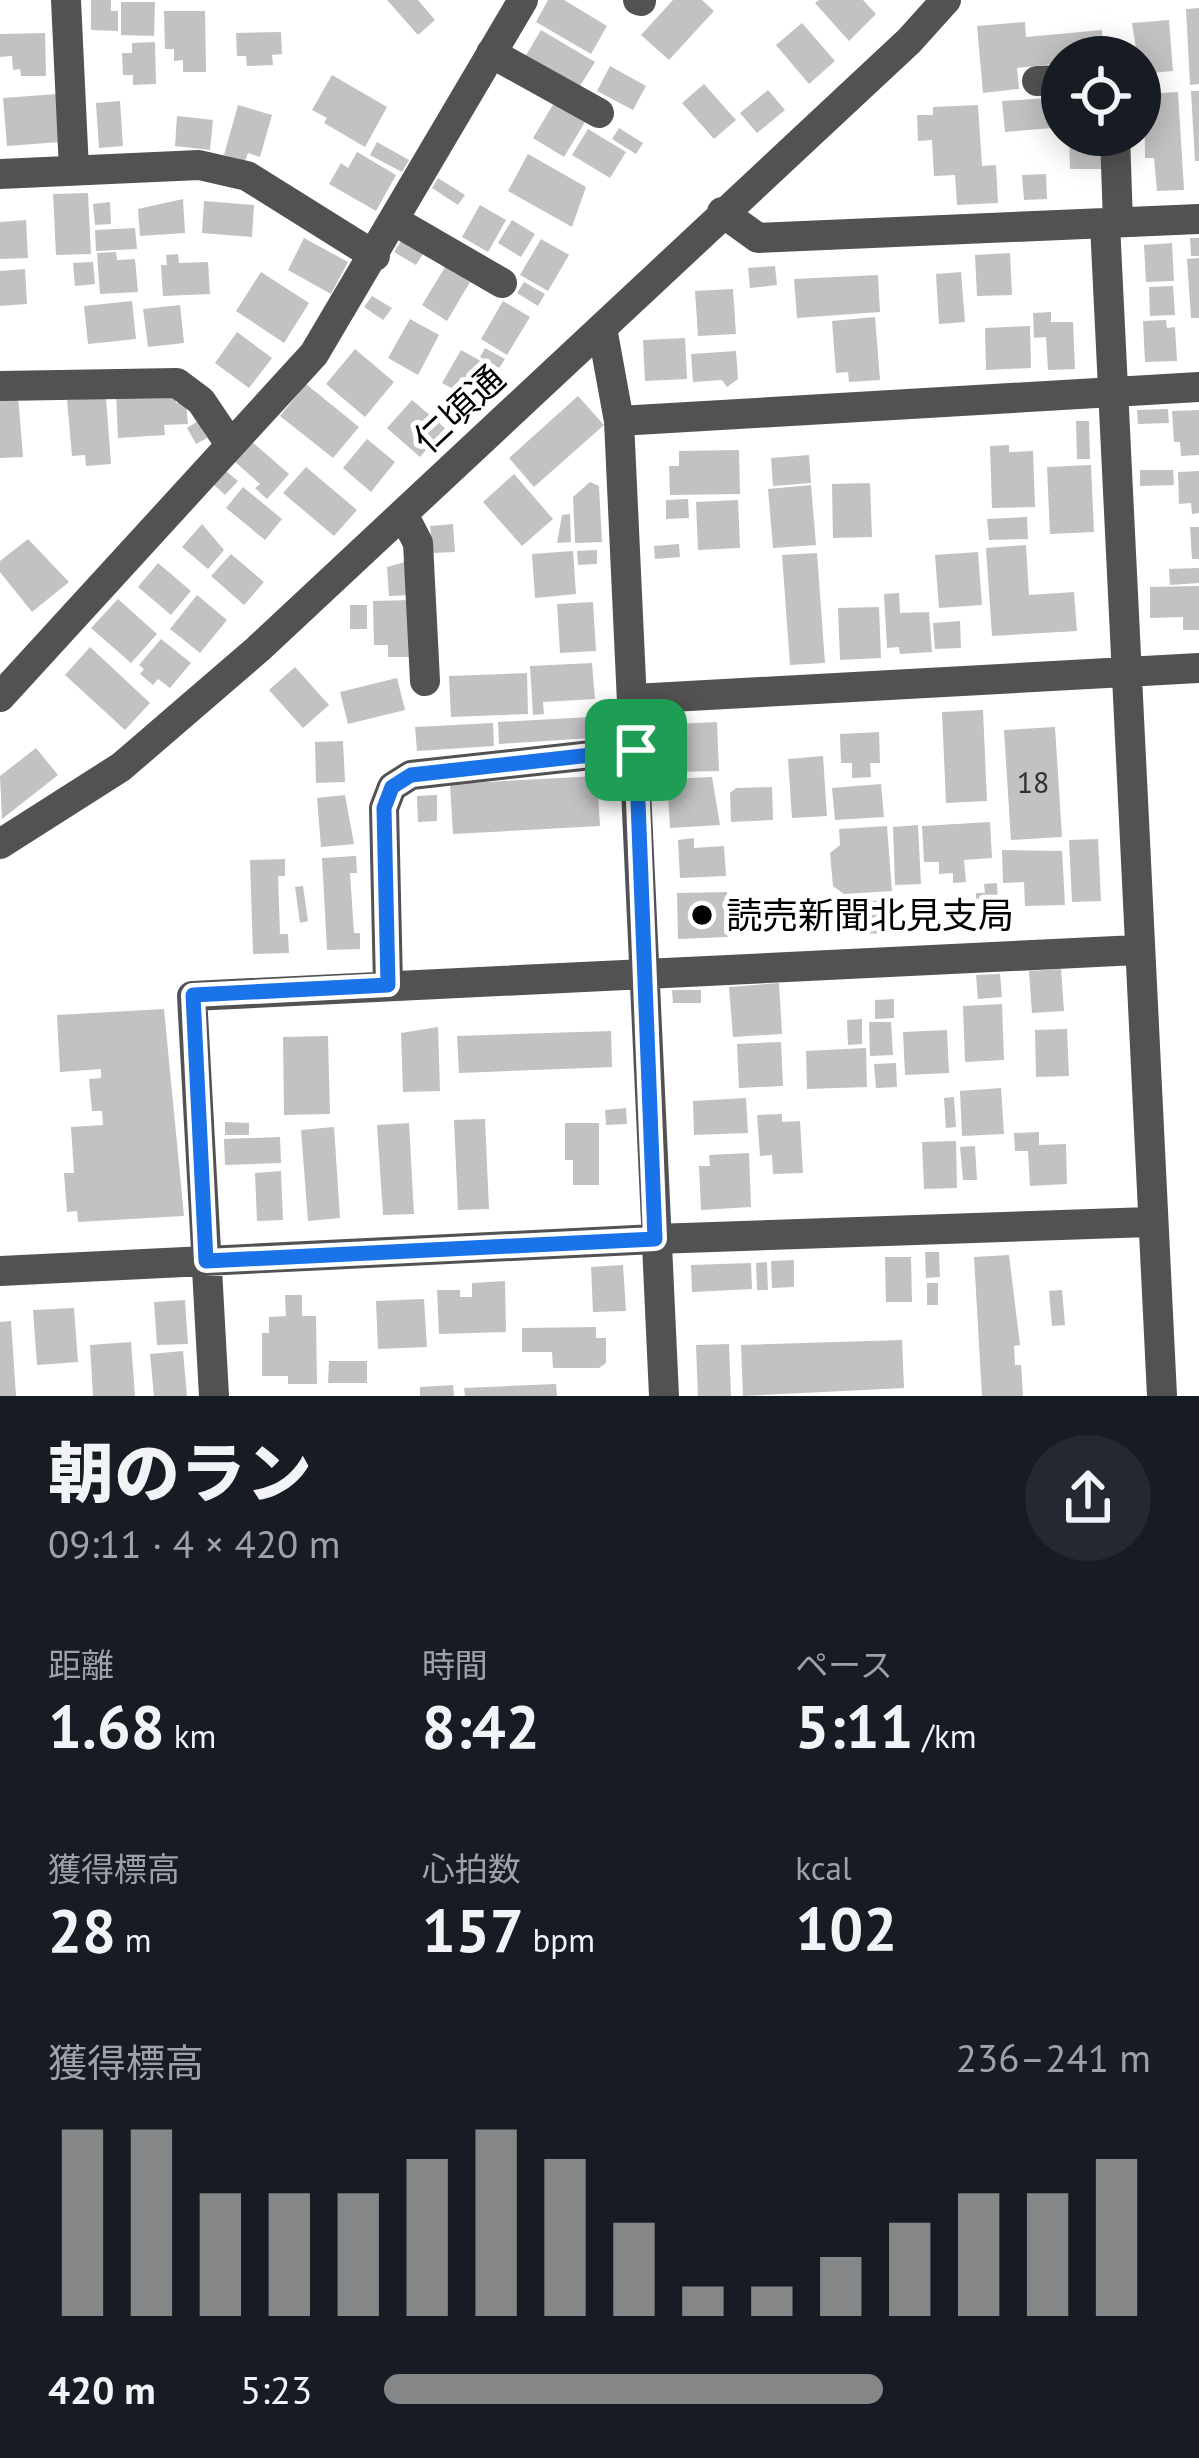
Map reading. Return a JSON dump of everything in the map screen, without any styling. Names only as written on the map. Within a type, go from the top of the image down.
[{"type":"street","points":[[66,0],[74,170]]},
{"type":"street","points":[[1,695],[314,354],[523,0]]},
{"type":"street","name":"仁頃通","points":[[0,844],[121,767],[403,514],[909,40],[946,0]]},
{"type":"street","points":[[491,53],[599,112]]},
{"type":"street","points":[[1114,156],[1113,392],[1162,1396]]},
{"type":"street","points":[[0,175],[199,165],[247,176],[375,256]]},
{"type":"street","points":[[722,212],[758,238],[1199,219]]},
{"type":"street","points":[[395,220],[502,283]]},
{"type":"street","points":[[602,328],[619,421],[664,1396]]},
{"type":"street","points":[[0,386],[176,382],[201,401],[230,444]]},
{"type":"street","points":[[619,421],[1199,387]]},
{"type":"street","points":[[403,514],[418,543],[425,680]]},
{"type":"street","points":[[634,699],[1199,668]]},
{"type":"street","points":[[388,985],[384,808],[392,787],[411,775],[636,750]]},
{"type":"street","points":[[214,1396],[193,995],[1137,950]]},
{"type":"street","points":[[0,1271],[655,1239],[1150,1222]]},
{"type":"building","points":[[91,0],[111,0],[111,11],[118,11],[118,31],[91,30]]},
{"type":"building","points":[[387,0],[418,0],[435,20],[418,35]]},
{"type":"building","points":[[548,0],[564,0],[607,26],[591,54],[536,22]]},
{"type":"building","points":[[673,0],[702,0],[714,11],[669,60],[641,35]]},
{"type":"building","points":[[863,0],[876,14],[849,41],[815,3]]},
{"type":"building","points":[[121,2],[155,2],[154,36],[121,35]]},
{"type":"building","points":[[1199,8],[1199,84],[1190,85],[1186,9]]},
{"type":"building","points":[[164,11],[205,11],[206,72],[183,72],[183,60],[174,61],[174,49],[165,49]]},
{"type":"building","points":[[1169,20],[1173,71],[1161,72],[1161,36],[1134,36],[1132,23]]},
{"type":"building","points":[[1025,22],[1026,37],[1102,30],[1102,36],[1041,36],[1041,65],[1017,68],[1019,89],[983,93],[977,26]]},
{"type":"building","points":[[802,23],[835,61],[809,84],[776,45]]},
{"type":"building","points":[[541,30],[595,62],[578,89],[525,57]]},
{"type":"building","points":[[281,32],[282,54],[272,55],[273,65],[247,66],[246,56],[237,56],[236,33]]},
{"type":"building","points":[[45,33],[46,76],[21,76],[20,69],[13,70],[12,56],[0,57],[0,34]]},
{"type":"building","points":[[155,42],[156,84],[133,85],[133,75],[123,75],[122,53],[132,53],[132,43]]},
{"type":"building","points":[[610,66],[646,86],[633,110],[597,91]]},
{"type":"building","points":[[332,75],[387,107],[365,147],[324,123],[327,118],[312,110]]},
{"type":"building","points":[[704,84],[736,120],[714,139],[682,103]]},
{"type":"building","points":[[768,90],[785,110],[757,133],[740,113]]},
{"type":"building","points":[[1191,91],[1199,91],[1199,161],[1195,161]]},
{"type":"building","points":[[1178,92],[1184,190],[1157,191],[1154,158],[1145,158],[1161,156],[1161,93]]},
{"type":"building","points":[[56,94],[60,142],[7,146],[3,98]]},
{"type":"building","points":[[557,98],[588,117],[564,157],[533,138]]},
{"type":"building","points":[[1041,99],[1041,129],[1005,132],[1002,101]]},
{"type":"building","points":[[120,101],[123,146],[99,148],[96,103]]},
{"type":"building","points":[[238,105],[272,115],[260,157],[248,153],[245,161],[224,155]]},
{"type":"building","points":[[978,105],[982,166],[996,165],[998,203],[957,205],[955,175],[934,176],[932,140],[918,141],[917,115],[933,115],[933,107]]},
{"type":"building","points":[[177,116],[213,120],[210,150],[175,146]]},
{"type":"building","points":[[619,128],[643,143],[636,154],[612,139]]},
{"type":"building","points":[[588,129],[626,152],[610,178],[572,155]]},
{"type":"building","points":[[377,142],[409,160],[402,172],[370,155]]},
{"type":"building","points":[[357,152],[396,175],[376,211],[329,184],[341,163],[348,168]]},
{"type":"building","points":[[528,154],[586,187],[572,227],[508,191]]},
{"type":"building","points":[[1070,156],[1105,156],[1105,169],[1070,169]]},
{"type":"building","points":[[1046,174],[1047,199],[1024,200],[1022,175]]},
{"type":"building","points":[[438,178],[465,195],[458,205],[432,188]]},
{"type":"building","points":[[88,193],[91,254],[56,255],[53,194]]},
{"type":"building","points":[[183,199],[185,233],[140,236],[138,209]]},
{"type":"building","points":[[204,201],[254,205],[252,237],[202,233]]},
{"type":"building","points":[[110,202],[111,224],[95,225],[93,204]]},
{"type":"building","points":[[480,205],[506,220],[488,252],[462,237]]},
{"type":"building","points":[[26,220],[28,258],[0,259],[0,222]]},
{"type":"building","points":[[512,220],[535,234],[521,257],[498,243]]},
{"type":"building","points":[[135,228],[137,249],[96,251],[95,230]]},
{"type":"building","points":[[304,238],[348,262],[331,294],[288,270]]},
{"type":"building","points":[[1190,238],[1199,238],[1199,256],[1191,256]]},
{"type":"building","points":[[541,239],[569,255],[548,291],[520,275]]},
{"type":"building","points":[[401,241],[423,254],[416,265],[394,252]]},
{"type":"building","points":[[1172,243],[1174,281],[1146,282],[1144,245]]},
{"type":"building","points":[[116,252],[117,260],[135,259],[138,292],[100,294],[97,253]]},
{"type":"building","points":[[1010,253],[1012,295],[977,296],[975,255]]},
{"type":"building","points":[[178,254],[179,263],[208,262],[210,294],[163,296],[161,265],[167,265],[166,255]]},
{"type":"building","points":[[1199,258],[1199,318],[1191,318],[1187,259]]},
{"type":"building","points":[[93,262],[95,284],[75,286],[73,263]]},
{"type":"building","points":[[775,266],[777,285],[750,288],[748,268]]},
{"type":"building","points":[[445,267],[470,282],[447,321],[422,305]]},
{"type":"building","points":[[25,269],[27,304],[0,306],[0,271]]},
{"type":"building","points":[[261,272],[309,303],[284,343],[236,311]]},
{"type":"building","points":[[961,272],[965,322],[939,324],[936,274]]},
{"type":"building","points":[[878,275],[880,312],[797,318],[794,279]]},
{"type":"building","points":[[524,282],[545,294],[538,306],[517,293]]},
{"type":"building","points":[[1173,286],[1175,315],[1150,316],[1149,287]]},
{"type":"building","points":[[733,289],[736,334],[698,336],[695,291]]},
{"type":"building","points":[[372,296],[392,308],[383,320],[364,307]]},
{"type":"building","points":[[132,301],[136,339],[88,344],[84,306]]},
{"type":"building","points":[[503,301],[530,317],[507,355],[481,339]]},
{"type":"building","points":[[180,305],[184,343],[148,347],[143,309]]},
{"type":"building","points":[[1051,312],[1051,322],[1073,322],[1075,369],[1048,370],[1046,337],[1034,338],[1033,313]]},
{"type":"building","points":[[875,317],[880,380],[849,382],[848,372],[836,373],[832,321]]},
{"type":"building","points":[[410,319],[439,335],[418,375],[388,358]]},
{"type":"building","points":[[1166,320],[1167,328],[1175,327],[1177,361],[1145,362],[1143,321]]},
{"type":"building","points":[[1030,326],[1031,368],[986,370],[985,328]]},
{"type":"building","points":[[237,332],[272,358],[249,388],[215,363]]},
{"type":"building","points":[[685,338],[687,379],[645,381],[643,340]]},
{"type":"building","points":[[485,348],[505,359],[499,368],[480,357]]},
{"type":"building","points":[[355,349],[394,382],[365,417],[326,384]]},
{"type":"building","points":[[461,350],[486,364],[468,397],[442,383]]},
{"type":"building","points":[[736,351],[738,379],[727,387],[722,380],[693,382],[691,354]]},
{"type":"building","points":[[306,384],[359,427],[333,458],[280,416]]},
{"type":"building","points":[[175,391],[176,403],[186,403],[188,424],[164,425],[165,435],[118,438],[116,393]]},
{"type":"building","points":[[18,395],[23,457],[0,458],[0,396]]},
{"type":"building","points":[[578,396],[604,425],[534,487],[509,458]]},
{"type":"building","points":[[106,397],[111,464],[86,466],[85,455],[72,456],[67,400]]},
{"type":"building","points":[[412,400],[445,428],[420,457],[387,428]]},
{"type":"building","points":[[1168,409],[1169,423],[1138,424],[1137,410]]},
{"type":"building","points":[[1199,410],[1199,455],[1181,456],[1180,442],[1174,442],[1172,411]]},
{"type":"building","points":[[198,421],[207,438],[196,444],[187,428]]},
{"type":"building","points":[[1076,421],[1089,421],[1090,459],[1077,459]]},
{"type":"building","points":[[367,439],[395,462],[371,492],[343,468]]},
{"type":"building","points":[[251,441],[289,474],[267,499],[255,488],[260,484],[234,461]]},
{"type":"building","points":[[1009,445],[1009,452],[1033,451],[1035,507],[992,508],[990,446]]},
{"type":"building","points":[[739,450],[740,494],[670,495],[669,466],[679,466],[679,451]]},
{"type":"building","points":[[809,455],[811,483],[773,486],[771,458]]},
{"type":"building","points":[[1091,465],[1094,532],[1050,534],[1047,467]]},
{"type":"building","points":[[306,467],[357,510],[334,536],[283,493]]},
{"type":"building","points":[[1140,470],[1173,470],[1174,485],[1140,486]]},
{"type":"building","points":[[226,471],[238,481],[225,495],[213,484]]},
{"type":"building","points":[[1199,471],[1199,513],[1192,514],[1191,503],[1179,504],[1178,472]]},
{"type":"building","points":[[514,474],[553,519],[522,546],[483,502]]},
{"type":"building","points":[[590,482],[599,486],[602,542],[575,543],[573,497]]},
{"type":"building","points":[[870,483],[872,537],[833,538],[832,484]]},
{"type":"building","points":[[811,485],[816,545],[773,548],[768,489]]},
{"type":"building","points":[[243,487],[282,519],[265,540],[226,508]]},
{"type":"building","points":[[688,499],[689,518],[666,519],[666,500]]},
{"type":"building","points":[[738,500],[740,548],[698,550],[696,502]]},
{"type":"building","points":[[570,514],[571,542],[557,543],[562,515]]},
{"type":"building","points":[[1027,517],[1028,539],[989,540],[987,519]]},
{"type":"building","points":[[202,524],[224,550],[208,569],[182,547]]},
{"type":"building","points":[[453,524],[455,552],[433,553],[430,526]]},
{"type":"building","points":[[1190,527],[1199,527],[1199,559],[1192,559]]},
{"type":"building","points":[[28,539],[69,582],[32,612],[0,572],[0,561]]},
{"type":"building","points":[[679,544],[680,557],[655,559],[654,546]]},
{"type":"building","points":[[1026,545],[1029,595],[1074,592],[1077,631],[992,636],[986,548]]},
{"type":"building","points":[[597,550],[597,564],[578,565],[577,551]]},
{"type":"building","points":[[573,551],[576,594],[535,598],[532,554]]},
{"type":"building","points":[[978,552],[982,605],[939,608],[935,555]]},
{"type":"building","points":[[817,553],[825,663],[790,665],[782,555]]},
{"type":"building","points":[[231,554],[264,582],[244,605],[211,576]]},
{"type":"building","points":[[412,560],[414,595],[389,596],[387,567]]},
{"type":"building","points":[[158,563],[191,591],[171,615],[138,587]]},
{"type":"building","points":[[1199,568],[1199,583],[1170,585],[1169,569]]},
{"type":"building","points":[[1199,586],[1199,630],[1183,630],[1183,617],[1150,618],[1150,587]]},
{"type":"building","points":[[899,593],[900,613],[929,612],[932,652],[900,654],[899,647],[887,648],[884,594]]},
{"type":"building","points":[[197,595],[227,620],[200,653],[170,629]]},
{"type":"building","points":[[118,599],[157,634],[131,663],[91,628]]},
{"type":"building","points":[[411,600],[412,657],[388,657],[388,645],[374,645],[373,601]]},
{"type":"building","points":[[593,602],[596,651],[560,653],[557,604]]},
{"type":"building","points":[[350,605],[367,605],[367,629],[350,629]]},
{"type":"building","points":[[879,607],[881,658],[840,660],[838,608]]},
{"type":"building","points":[[960,621],[961,648],[935,649],[933,623]]},
{"type":"building","points":[[161,639],[191,663],[170,688],[158,679],[153,685],[140,674],[144,669],[139,665]]},
{"type":"building","points":[[90,647],[150,703],[125,730],[65,675]]},
{"type":"building","points":[[592,663],[595,699],[543,702],[544,714],[533,715],[530,666]]},
{"type":"building","points":[[295,667],[329,705],[303,728],[269,690]]},
{"type":"building","points":[[527,673],[528,714],[451,717],[449,676]]},
{"type":"building","points":[[397,678],[405,710],[348,724],[340,692]]},
{"type":"building","points":[[983,710],[987,801],[946,803],[942,712]]},
{"type":"building","points":[[590,717],[591,738],[499,744],[498,722]]},
{"type":"building","points":[[717,722],[719,771],[675,772],[674,724]]},
{"type":"building","points":[[493,723],[494,746],[417,751],[415,727]]},
{"type":"building","points":[[1055,727],[1062,837],[1011,840],[1004,730]]},
{"type":"building","points":[[879,732],[880,763],[870,763],[871,777],[852,778],[852,763],[841,763],[840,734]]},
{"type":"building","points":[[343,741],[345,782],[316,783],[315,742]]},
{"type":"building","points":[[36,748],[58,775],[2,819],[0,776]]},
{"type":"building","points":[[823,756],[827,816],[792,818],[788,759]]},
{"type":"building","points":[[597,776],[600,826],[453,834],[450,784]]},
{"type":"building","points":[[712,777],[720,825],[670,828],[667,779]]},
{"type":"building","points":[[881,784],[884,817],[835,820],[832,788]]},
{"type":"building","points":[[772,787],[773,820],[731,822],[730,793],[736,788]]},
{"type":"building","points":[[345,795],[354,844],[321,847],[317,798]]},
{"type":"building","points":[[437,795],[437,821],[418,822],[417,796]]},
{"type":"building","points":[[990,822],[992,858],[964,860],[966,882],[953,883],[953,873],[939,874],[939,862],[924,862],[922,826]]},
{"type":"building","points":[[918,825],[921,884],[895,885],[893,827]]},
{"type":"building","points":[[887,826],[892,891],[844,894],[833,886],[830,853],[840,845],[839,829]]},
{"type":"building","points":[[694,838],[694,848],[724,846],[726,876],[680,878],[678,840]]},
{"type":"building","points":[[1098,839],[1101,901],[1072,902],[1069,840]]},
{"type":"building","points":[[1002,850],[1062,851],[1065,905],[1025,906],[1024,882],[1003,883]]},
{"type":"building","points":[[356,856],[357,873],[350,873],[354,933],[360,933],[360,949],[327,950],[322,858]]},
{"type":"building","points":[[285,859],[285,876],[278,876],[280,934],[288,934],[289,953],[253,954],[250,860]]},
{"type":"building","points":[[997,883],[998,909],[976,910],[976,893],[985,893],[984,884]]},
{"type":"building","points":[[303,886],[308,921],[300,923],[295,887]]},
{"type":"building","name":"読売新聞北見支局","points":[[727,892],[728,937],[678,939],[677,893]]},
{"type":"building","points":[[889,896],[891,933],[860,934],[858,906]]},
{"type":"building","points":[[1061,969],[1064,1011],[1032,1013],[1029,971]]},
{"type":"building","points":[[1000,974],[1002,997],[978,999],[976,975]]},
{"type":"building","points":[[779,983],[782,1034],[733,1037],[729,987]]},
{"type":"building","points":[[672,990],[701,990],[701,1003],[673,1003]]},
{"type":"building","points":[[894,999],[894,1018],[875,1019],[875,1000]]},
{"type":"building","points":[[1002,1004],[1004,1060],[965,1062],[963,1006]]},
{"type":"building","points":[[164,1009],[184,1216],[78,1222],[77,1211],[67,1212],[64,1173],[74,1173],[71,1127],[103,1125],[102,1111],[92,1111],[89,1079],[101,1078],[101,1069],[60,1072],[57,1015]]},
{"type":"building","points":[[862,1019],[862,1044],[848,1045],[847,1020]]},
{"type":"building","points":[[869,1022],[891,1022],[893,1055],[870,1056]]},
{"type":"building","points":[[438,1027],[440,1091],[403,1092],[401,1033]]},
{"type":"building","points":[[1067,1029],[1069,1076],[1036,1077],[1035,1030]]},
{"type":"building","points":[[947,1030],[949,1073],[905,1075],[903,1032]]},
{"type":"building","points":[[611,1031],[612,1067],[459,1073],[457,1036]]},
{"type":"building","points":[[328,1036],[330,1114],[284,1115],[283,1037]]},
{"type":"building","points":[[781,1042],[783,1086],[739,1088],[737,1044]]},
{"type":"building","points":[[866,1048],[867,1087],[807,1089],[806,1051]]},
{"type":"building","points":[[896,1063],[897,1087],[876,1088],[874,1064]]},
{"type":"building","points":[[1001,1088],[1004,1134],[962,1136],[960,1091]]},
{"type":"building","points":[[954,1097],[956,1127],[946,1128],[944,1098]]},
{"type":"building","points":[[746,1098],[748,1133],[694,1135],[693,1101]]},
{"type":"building","points":[[626,1108],[627,1124],[606,1125],[605,1110]]},
{"type":"building","points":[[782,1114],[782,1122],[800,1121],[803,1173],[773,1174],[772,1155],[760,1156],[757,1115]]},
{"type":"building","points":[[485,1119],[489,1209],[458,1210],[454,1120]]},
{"type":"building","points":[[225,1122],[249,1123],[249,1135],[225,1135]]},
{"type":"building","points":[[409,1123],[414,1214],[383,1215],[377,1125]]},
{"type":"building","points":[[565,1123],[599,1123],[599,1185],[573,1185],[573,1160],[565,1160]]},
{"type":"building","points":[[334,1127],[340,1218],[308,1221],[301,1130]]},
{"type":"building","points":[[1039,1132],[1039,1145],[1066,1144],[1067,1184],[1030,1186],[1028,1151],[1015,1151],[1014,1133]]},
{"type":"building","points":[[280,1137],[281,1163],[225,1165],[224,1139]]},
{"type":"building","points":[[956,1141],[957,1188],[924,1189],[922,1142]]},
{"type":"building","points":[[975,1146],[977,1180],[963,1180],[960,1147]]},
{"type":"building","points":[[749,1153],[751,1207],[701,1210],[699,1166],[710,1166],[709,1155]]},
{"type":"building","points":[[281,1171],[283,1220],[257,1221],[255,1173]]},
{"type":"building","points":[[925,1252],[939,1252],[940,1277],[926,1278]]},
{"type":"building","points":[[1009,1255],[1020,1345],[1014,1346],[1015,1365],[1021,1365],[1023,1396],[982,1396],[974,1257]]},
{"type":"building","points":[[885,1257],[911,1257],[912,1302],[886,1302]]},
{"type":"building","points":[[794,1260],[794,1287],[772,1288],[771,1261]]},
{"type":"building","points":[[767,1262],[768,1290],[757,1290],[756,1263]]},
{"type":"building","points":[[751,1263],[752,1289],[692,1292],[691,1265]]},
{"type":"building","points":[[623,1265],[626,1311],[593,1312],[591,1267]]},
{"type":"building","points":[[505,1281],[506,1332],[439,1334],[437,1290],[460,1290],[460,1297],[472,1297],[472,1283]]},
{"type":"building","points":[[927,1283],[938,1283],[938,1305],[927,1305]]},
{"type":"building","points":[[1062,1290],[1065,1325],[1052,1326],[1049,1291]]},
{"type":"building","points":[[285,1295],[302,1295],[302,1316],[316,1316],[317,1384],[288,1384],[288,1376],[262,1376],[262,1333],[269,1333],[269,1317],[286,1316]]},
{"type":"building","points":[[424,1299],[427,1347],[378,1349],[376,1301]]},
{"type":"building","points":[[185,1300],[188,1344],[157,1345],[154,1302]]},
{"type":"building","points":[[74,1308],[78,1362],[37,1365],[33,1310]]},
{"type":"building","points":[[11,1321],[16,1396],[0,1396],[0,1322]]},
{"type":"building","points":[[596,1327],[596,1338],[606,1338],[606,1363],[599,1368],[553,1368],[552,1352],[522,1352],[522,1328]]},
{"type":"building","points":[[902,1340],[904,1388],[743,1396],[741,1345]]},
{"type":"building","points":[[131,1342],[135,1396],[93,1396],[90,1345]]},
{"type":"building","points":[[729,1344],[731,1396],[698,1396],[696,1345]]},
{"type":"building","points":[[183,1351],[187,1396],[154,1396],[150,1354]]},
{"type":"building","points":[[329,1361],[367,1361],[367,1383],[328,1383]]},
{"type":"building","points":[[556,1384],[557,1396],[465,1396],[464,1388]]},
{"type":"building","points":[[453,1385],[454,1396],[420,1396],[420,1387]]},
{"type":"place","name":"読売新聞北見支局","points":[[702,915]]},
{"type":"route","points":[[636,750],[655,1239],[206,1261],[193,995],[388,985],[384,808],[392,787],[411,775],[636,750]]}]
